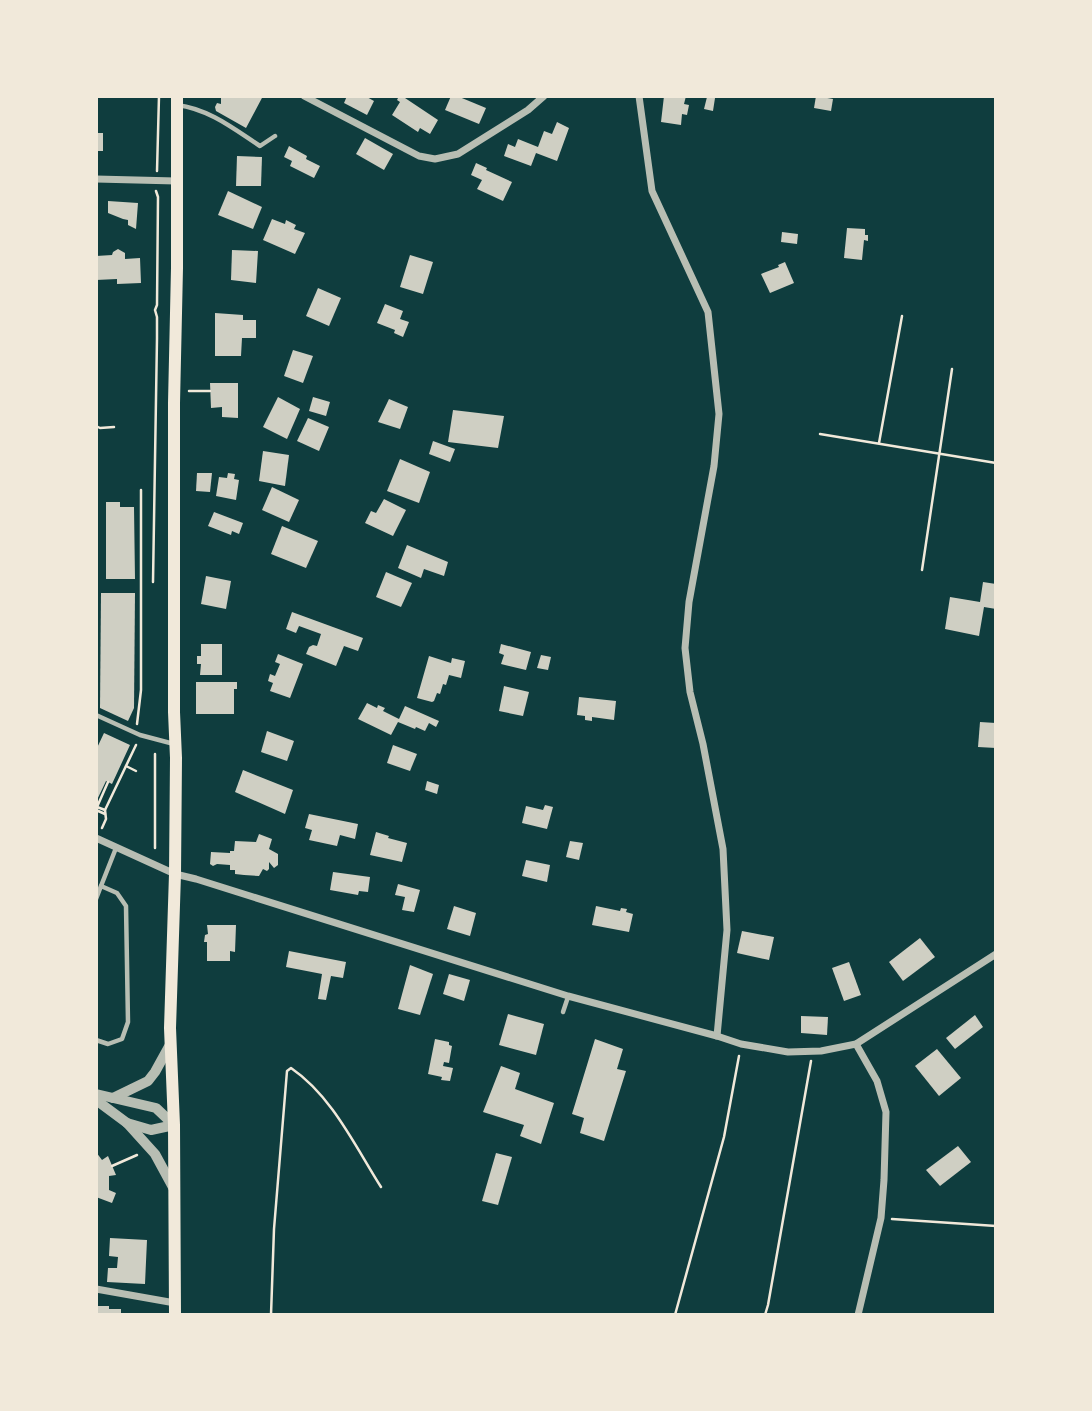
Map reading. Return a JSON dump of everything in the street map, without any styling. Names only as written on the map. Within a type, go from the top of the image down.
[{"type":"main road","points":[[175,1309],[170,1006],[175,874],[174,403],[177,100]]},
{"type":"street","points":[[304,96],[419,156],[435,159],[458,153],[528,110],[544,96]]},
{"type":"street","points":[[639,96],[652,191],[708,312],[719,414],[714,466],[689,602],[685,648],[690,692],[723,849],[727,930],[717,1036]]},
{"type":"street","points":[[96,178],[176,181]]},
{"type":"street","points":[[96,838],[175,874],[568,996],[741,1044],[788,1052],[856,1044],[996,954]]},
{"type":"street","points":[[113,1098],[148,1081],[171,1043]]},
{"type":"street","points":[[856,1044],[877,1081],[886,1112],[881,1218],[858,1315]]},
{"type":"street","points":[[96,1094],[156,1108],[174,1125]]},
{"type":"street","points":[[96,1100],[127,1122],[155,1154],[174,1190]]},
{"type":"street","points":[[127,1122],[152,1129],[174,1125]]},
{"type":"street","points":[[96,1289],[175,1309]]},
{"type":"lane","points":[[177,100],[204,111],[260,146],[275,136]]},
{"type":"lane","points":[[96,715],[136,734],[175,744]]},
{"type":"lane","points":[[96,899],[117,847]]},
{"type":"lane","points":[[96,1040],[108,1044],[122,1039],[128,1022],[126,906],[117,893],[101,886]]},
{"type":"lane","points":[[563,1012],[568,996]]},
{"type":"path","points":[[157,165],[159,96]]},
{"type":"path","points":[[153,582],[157,351],[155,310],[158,305],[159,252],[158,197],[155,192]]},
{"type":"path","points":[[879,443],[902,316]]},
{"type":"path","points":[[922,570],[952,369]]},
{"type":"path","points":[[189,391],[210,391]]},
{"type":"path","points":[[96,433],[98,427],[114,427]]},
{"type":"path","points":[[820,434],[996,463]]},
{"type":"path","points":[[102,828],[106,819],[105,812],[137,743],[141,690],[141,489]]},
{"type":"path","points":[[155,754],[155,848]]},
{"type":"path","points":[[126,766],[136,771]]},
{"type":"path","points":[[105,812],[97,807],[108,782]]},
{"type":"path","points":[[96,810],[105,812]]},
{"type":"path","points":[[675,1315],[724,1137],[741,1044]]},
{"type":"path","points":[[765,1315],[813,1051]]},
{"type":"path","points":[[271,1315],[274,1229],[286,1071],[291,1068],[314,1087],[340,1119],[381,1187]]},
{"type":"path","points":[[112,1166],[137,1155]]},
{"type":"path","points":[[881,1218],[996,1226]]},
{"type":"building","points":[[221,96],[263,96],[246,128],[216,111],[217,103],[221,104]]},
{"type":"building","points":[[347,96],[365,96],[374,101],[367,115],[344,103]]},
{"type":"building","points":[[399,96],[438,120],[430,134],[420,128],[418,132],[392,115],[400,102],[397,100]]},
{"type":"building","points":[[451,96],[486,108],[479,124],[445,110]]},
{"type":"building","points":[[664,96],[686,96],[684,104],[689,105],[687,115],[682,114],[681,125],[661,122]]},
{"type":"building","points":[[816,96],[833,99],[831,111],[814,108]]},
{"type":"building","points":[[707,97],[715,98],[713,111],[704,109]]},
{"type":"building","points":[[557,122],[569,128],[557,161],[536,153],[531,166],[504,156],[508,144],[515,147],[518,139],[538,147],[544,131],[552,134]]},
{"type":"building","points":[[96,133],[103,133],[103,151],[96,151]]},
{"type":"building","points":[[365,138],[393,154],[384,170],[356,154]]},
{"type":"building","points":[[289,146],[320,166],[314,178],[290,166],[292,161],[284,157]]},
{"type":"building","points":[[237,156],[262,157],[261,186],[236,186]]},
{"type":"building","points":[[476,163],[512,182],[503,201],[477,189],[482,180],[471,175]]},
{"type":"building","points":[[228,191],[262,207],[253,229],[218,215]]},
{"type":"building","points":[[108,201],[138,203],[136,229],[128,225],[128,220],[108,213]]},
{"type":"building","points":[[272,219],[285,224],[286,220],[296,225],[294,229],[305,233],[295,254],[263,240]]},
{"type":"building","points":[[847,228],[865,229],[865,235],[868,235],[868,241],[864,240],[862,260],[844,258]]},
{"type":"building","points":[[782,232],[798,234],[797,244],[781,242]]},
{"type":"building","points":[[118,249],[125,253],[125,259],[140,258],[141,283],[117,284],[117,279],[96,280],[96,256],[112,255]]},
{"type":"building","points":[[232,250],[258,251],[256,283],[231,280]]},
{"type":"building","points":[[410,255],[433,262],[423,294],[400,287]]},
{"type":"building","points":[[785,262],[794,283],[770,293],[761,274]]},
{"type":"building","points":[[318,288],[341,298],[329,326],[306,316]]},
{"type":"building","points":[[385,304],[403,311],[400,319],[409,322],[403,337],[394,333],[395,330],[377,323]]},
{"type":"building","points":[[215,313],[243,315],[243,320],[256,320],[256,338],[242,338],[241,356],[215,356]]},
{"type":"building","points":[[293,350],[313,356],[303,383],[284,376]]},
{"type":"building","points":[[210,383],[238,383],[238,418],[222,417],[222,407],[211,408]]},
{"type":"building","points":[[278,397],[300,409],[287,439],[263,427]]},
{"type":"building","points":[[313,397],[330,402],[326,416],[309,411]]},
{"type":"building","points":[[389,399],[408,407],[400,429],[378,422]]},
{"type":"building","points":[[453,410],[504,416],[498,448],[448,442]]},
{"type":"building","points":[[308,418],[329,427],[319,451],[297,441]]},
{"type":"building","points":[[433,441],[455,449],[450,462],[429,454]]},
{"type":"building","points":[[263,451],[289,455],[285,486],[259,481]]},
{"type":"building","points":[[400,459],[430,472],[419,503],[387,491]]},
{"type":"building","points":[[197,473],[212,473],[210,492],[196,491]]},
{"type":"building","points":[[228,473],[235,474],[234,479],[239,480],[236,500],[216,496],[219,477],[227,478]]},
{"type":"building","points":[[272,487],[299,500],[289,522],[262,510]]},
{"type":"building","points":[[384,499],[406,510],[393,536],[365,523],[371,511],[376,513]]},
{"type":"building","points":[[106,502],[120,502],[120,507],[134,507],[135,579],[106,579]]},
{"type":"building","points":[[214,512],[243,523],[239,534],[232,531],[231,535],[208,526]]},
{"type":"building","points":[[282,526],[318,541],[306,568],[271,554]]},
{"type":"building","points":[[407,545],[448,562],[444,576],[424,569],[421,578],[398,568]]},
{"type":"building","points":[[386,572],[412,583],[401,607],[376,597]]},
{"type":"building","points":[[206,576],[231,581],[226,609],[201,604]]},
{"type":"building","points":[[983,582],[996,584],[996,609],[984,607],[979,636],[945,629],[950,597],[980,602]]},
{"type":"building","points":[[101,593],[135,593],[134,708],[128,721],[100,708]]},
{"type":"building","points":[[292,612],[363,638],[358,651],[344,646],[336,666],[306,654],[309,647],[317,646],[321,634],[299,626],[296,633],[286,629]]},
{"type":"building","points":[[201,644],[222,644],[222,675],[200,675],[201,664],[197,664],[197,656],[201,656]]},
{"type":"building","points":[[501,644],[531,652],[526,670],[501,664],[504,655],[499,653]]},
{"type":"building","points":[[278,654],[303,664],[290,698],[270,691],[273,683],[268,681],[270,674],[275,676],[280,664],[275,662]]},
{"type":"building","points":[[541,655],[551,657],[548,670],[537,668]]},
{"type":"building","points":[[429,656],[451,663],[452,658],[465,661],[461,678],[449,675],[446,685],[443,684],[440,694],[437,693],[432,702],[417,698]]},
{"type":"building","points":[[196,682],[237,682],[237,689],[234,689],[234,714],[196,714]]},
{"type":"building","points":[[504,686],[529,692],[523,716],[499,711]]},
{"type":"building","points":[[579,697],[616,701],[614,720],[592,717],[592,721],[577,715]]},
{"type":"building","points":[[367,703],[377,708],[378,705],[385,708],[383,711],[399,719],[405,706],[439,721],[436,727],[429,723],[425,731],[398,722],[391,735],[358,719]]},
{"type":"building","points":[[980,722],[996,723],[996,748],[978,747]]},
{"type":"building","points":[[267,731],[294,741],[287,761],[261,752]]},
{"type":"building","points":[[104,733],[130,745],[112,784],[106,781],[96,802],[96,750]]},
{"type":"building","points":[[393,745],[417,754],[410,771],[387,763]]},
{"type":"building","points":[[243,770],[293,790],[285,814],[235,792]]},
{"type":"building","points":[[427,781],[439,785],[437,794],[425,790]]},
{"type":"building","points":[[545,805],[553,807],[547,829],[522,823],[526,806],[543,810]]},
{"type":"building","points":[[309,814],[358,824],[355,839],[340,835],[337,846],[309,840],[312,830],[305,828]]},
{"type":"building","points":[[376,832],[407,843],[402,862],[370,855]]},
{"type":"building","points":[[259,834],[272,839],[269,849],[278,854],[278,865],[274,868],[269,862],[269,869],[263,869],[259,876],[235,874],[235,870],[230,870],[230,865],[210,864],[211,852],[230,853],[234,851],[235,841],[256,842]]},
{"type":"building","points":[[570,841],[583,843],[579,860],[566,857]]},
{"type":"building","points":[[526,860],[550,865],[547,882],[522,876]]},
{"type":"building","points":[[333,872],[370,877],[368,892],[359,891],[358,895],[330,890]]},
{"type":"building","points":[[398,884],[420,890],[414,912],[402,910],[405,897],[395,895]]},
{"type":"building","points":[[454,906],[476,913],[470,936],[447,929]]},
{"type":"building","points":[[596,906],[620,911],[621,908],[627,909],[626,912],[633,914],[629,932],[592,925]]},
{"type":"building","points":[[207,925],[236,925],[235,952],[230,951],[230,961],[207,961],[207,942],[204,942],[205,935],[208,934]]},
{"type":"building","points":[[742,931],[774,937],[769,960],[737,953]]},
{"type":"building","points":[[920,938],[935,957],[903,981],[889,962]]},
{"type":"building","points":[[289,951],[346,962],[343,978],[331,976],[326,1000],[318,999],[322,974],[286,967]]},
{"type":"building","points":[[849,962],[861,995],[844,1001],[832,968]]},
{"type":"building","points":[[410,965],[433,974],[420,1015],[398,1009]]},
{"type":"building","points":[[449,974],[470,980],[464,1001],[443,994]]},
{"type":"building","points":[[508,1014],[544,1024],[536,1055],[499,1045]]},
{"type":"building","points":[[975,1015],[983,1027],[955,1049],[946,1038]]},
{"type":"building","points":[[801,1016],[828,1017],[827,1035],[801,1033]]},
{"type":"building","points":[[435,1039],[449,1042],[452,1046],[449,1063],[444,1062],[443,1066],[453,1068],[450,1081],[428,1074]]},
{"type":"building","points":[[595,1039],[623,1049],[617,1069],[626,1071],[604,1141],[580,1133],[584,1118],[572,1114]]},
{"type":"building","points":[[937,1049],[961,1078],[939,1096],[915,1066]]},
{"type":"building","points":[[501,1066],[520,1073],[515,1089],[554,1103],[541,1144],[520,1136],[524,1125],[483,1112]]},
{"type":"building","points":[[958,1146],[971,1162],[940,1186],[926,1170]]},
{"type":"building","points":[[96,1152],[102,1160],[108,1156],[116,1175],[109,1176],[109,1190],[116,1193],[112,1203],[96,1197]]},
{"type":"building","points":[[496,1153],[512,1157],[498,1205],[482,1201]]},
{"type":"building","points":[[110,1238],[147,1240],[145,1284],[107,1282],[108,1268],[117,1268],[118,1257],[109,1256]]},
{"type":"building","points":[[96,1306],[121,1309],[121,1315],[96,1315]]}]
